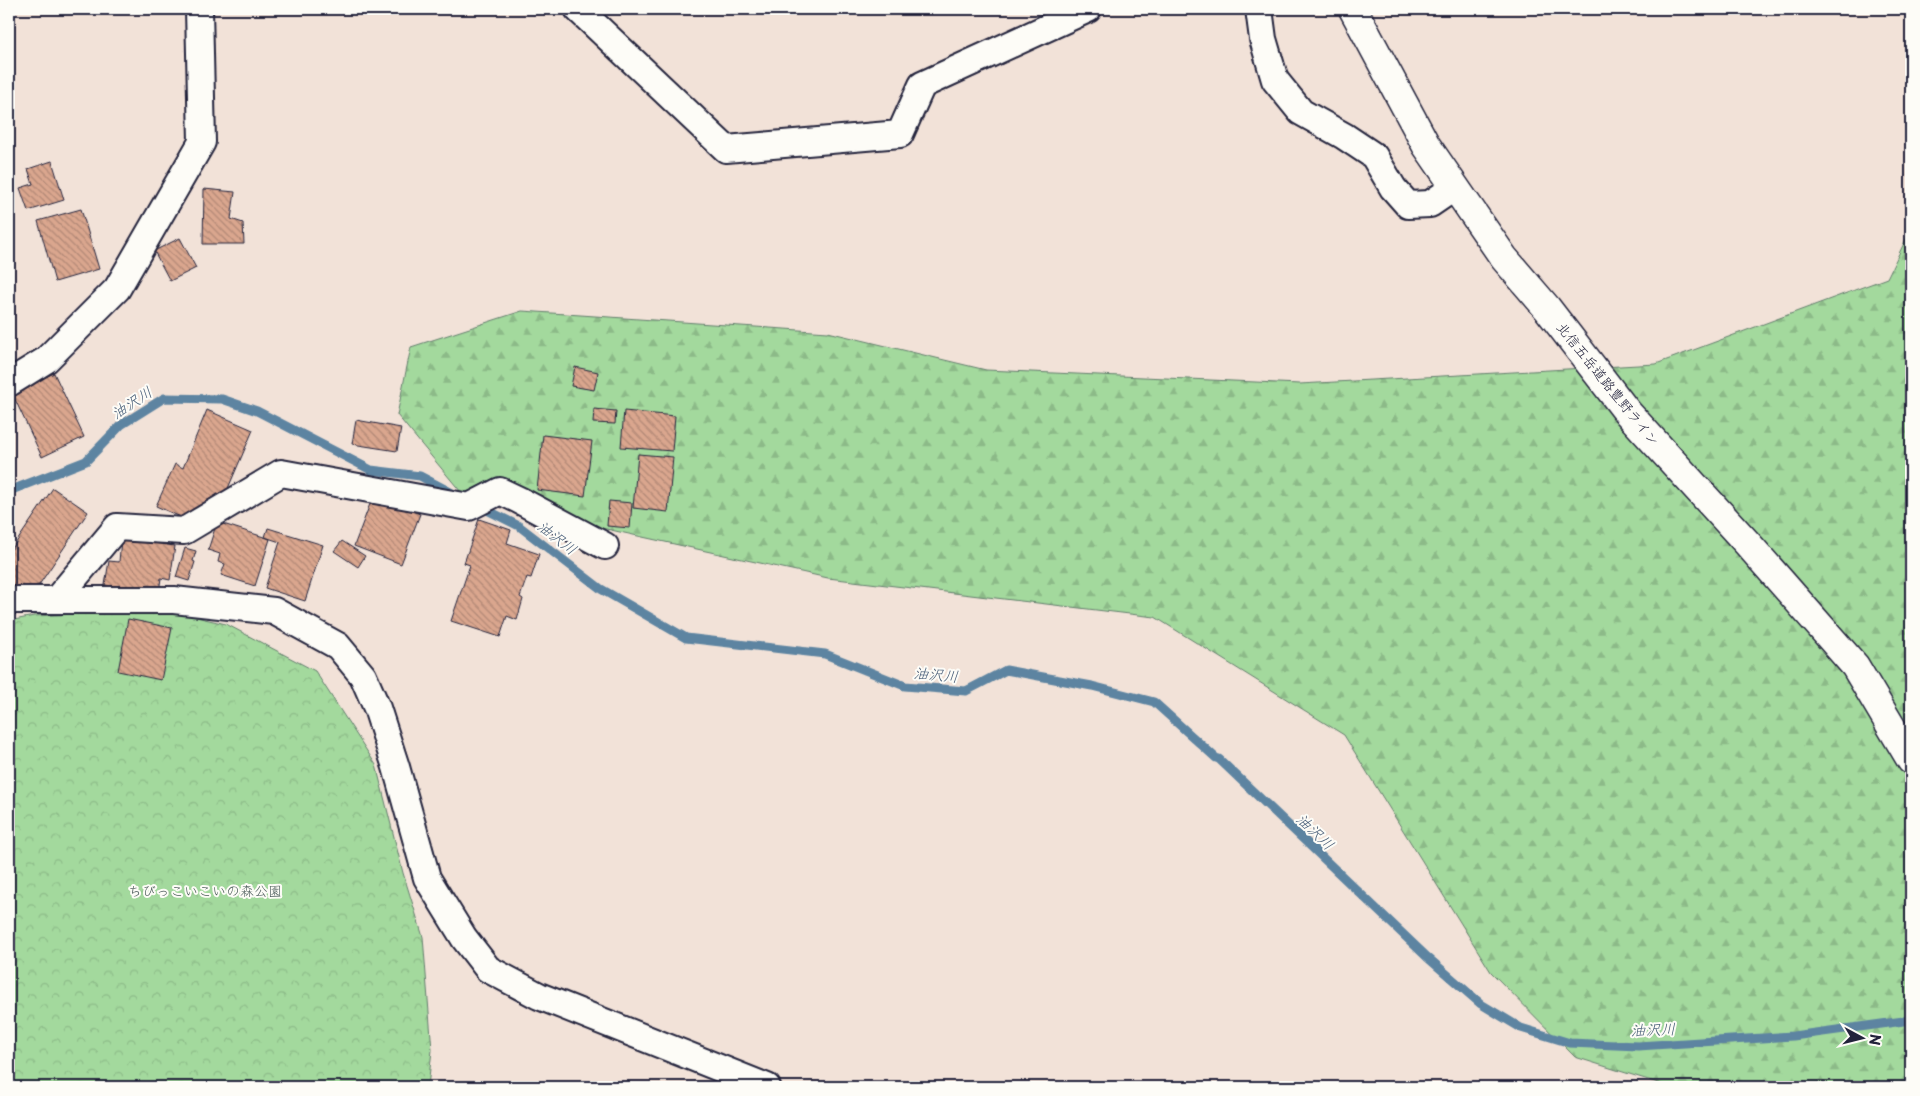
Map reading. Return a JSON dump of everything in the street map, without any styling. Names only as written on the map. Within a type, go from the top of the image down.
[{"type":"street","points":[[9,383],[46,360],[117,289],[202,142],[199,9]]},
{"type":"street","points":[[578,9],[726,149],[900,134],[922,85],[1088,9]]},
{"type":"street","points":[[1259,9],[1263,39],[1275,80],[1301,112],[1344,136],[1374,156],[1393,188],[1408,205],[1430,204],[1455,186]]},
{"type":"street","name":"北信五岳道路豊野ライン","points":[[1353,9],[1426,145],[1504,258],[1547,308],[1628,413],[1748,544],[1855,666],[1911,760]]},
{"type":"street","points":[[56,600],[117,527],[184,531],[281,473],[469,507],[500,491],[605,546]]},
{"type":"street","points":[[9,600],[174,600],[274,612],[338,646],[363,676],[377,708],[396,767],[427,878],[464,938],[488,970],[539,996],[767,1087]]},
{"type":"street","points":[[703,1061],[718,1087]]},
{"type":"green space","points":[[1911,229],[1911,1087],[1671,1087],[1575,1057],[1491,972],[1344,735],[1155,617],[828,578],[466,498],[397,415],[411,347],[522,311],[828,332],[986,370],[1300,384],[1656,364],[1887,278]]},
{"type":"green space","name":"ちびっこいこいの森公園","points":[[166,610],[226,624],[315,671],[376,765],[403,873],[423,937],[432,1050],[428,1087],[9,1087],[9,621],[34,616]]},
{"type":"building","points":[[52,161],[64,200],[28,211],[20,188],[33,184],[28,169]]},
{"type":"building","points":[[204,189],[235,192],[231,219],[243,223],[244,244],[203,244]]},
{"type":"building","points":[[81,209],[99,269],[55,282],[38,221]]},
{"type":"building","points":[[180,238],[196,268],[170,281],[154,251]]},
{"type":"building","points":[[575,367],[598,372],[594,390],[571,386]]},
{"type":"building","points":[[54,373],[84,437],[42,457],[12,393]]},
{"type":"building","points":[[594,409],[616,411],[615,424],[593,423]]},
{"type":"building","points":[[207,410],[253,430],[226,493],[183,518],[156,506],[175,464],[183,468]]},
{"type":"building","points":[[624,411],[675,416],[672,451],[621,447]]},
{"type":"building","points":[[356,420],[401,428],[397,451],[352,444]]},
{"type":"building","points":[[543,435],[592,441],[585,496],[537,490]]},
{"type":"building","points":[[638,454],[673,457],[668,512],[633,508]]},
{"type":"building","points":[[53,488],[88,512],[39,585],[13,589],[9,586],[9,553]]},
{"type":"building","points":[[373,496],[420,514],[401,564],[354,546]]},
{"type":"building","points":[[609,501],[632,503],[630,528],[607,526]]},
{"type":"building","points":[[479,519],[511,530],[507,543],[539,554],[531,578],[527,577],[520,597],[523,599],[517,620],[507,616],[500,637],[451,621],[470,565],[464,563]]},
{"type":"building","points":[[217,522],[270,539],[255,586],[221,575],[225,564],[218,562],[220,554],[208,550]]},
{"type":"building","points":[[268,528],[323,545],[305,601],[265,588],[280,542],[265,537]]},
{"type":"building","points":[[121,539],[175,546],[170,580],[161,578],[159,592],[105,585],[109,561],[119,562]]},
{"type":"building","points":[[342,541],[365,556],[358,567],[334,551]]},
{"type":"building","points":[[185,548],[196,551],[193,561],[195,562],[189,581],[176,577]]},
{"type":"building","points":[[128,619],[172,628],[161,680],[118,671]]},
{"type":"waterway","name":"油沢川","points":[[9,491],[86,461],[121,425],[164,398],[222,399],[257,411],[371,470],[420,476],[456,495]]},
{"type":"waterway","name":"油沢川","points":[[479,506],[519,526],[601,589],[686,638],[825,654],[905,686],[966,691],[1006,670],[1092,686],[1154,702],[1219,759],[1427,957],[1481,1004],[1521,1028],[1570,1043],[1638,1046],[1793,1036],[1911,1020]]}]
